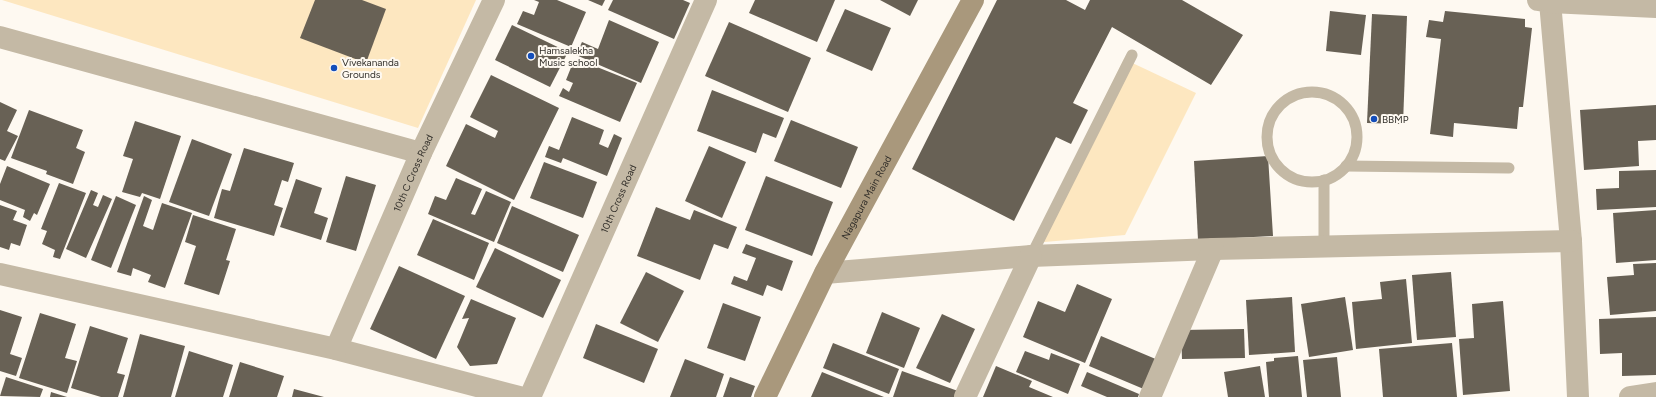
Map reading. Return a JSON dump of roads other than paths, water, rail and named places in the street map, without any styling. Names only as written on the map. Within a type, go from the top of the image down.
[{"type":"street","name":"10th C Cross Road","points":[[336,349],[421,152],[494,0]]},
{"type":"street","name":"10th Cross Road","points":[[530,397],[706,0]]},
{"type":"street","name":"Nagapura Main Road","points":[[765,397],[825,273],[973,0]]},
{"type":"street","points":[[1578,397],[1571,241],[1544,1],[1656,7]]},
{"type":"street","points":[[0,37],[421,152]]},
{"type":"street","points":[[825,273],[1031,256],[1213,249],[1571,241]]},
{"type":"street","points":[[1150,397],[1213,249]]},
{"type":"street","points":[[965,397],[1031,256]]},
{"type":"street","points":[[0,274],[336,349],[519,397]]},
{"type":"street","points":[[1630,397],[1656,393]]},
{"type":"lane","points":[[1031,256],[1132,55]]},
{"type":"lane","points":[[1316,92],[1330,95],[1342,103],[1352,114],[1356,128],[1357,143],[1353,155],[1346,166],[1336,175],[1324,180],[1311,182],[1298,180],[1286,174],[1276,164],[1269,151],[1267,136],[1270,122],[1277,109],[1287,99],[1301,93],[1316,92]]},
{"type":"lane","points":[[1346,166],[1509,168]]},
{"type":"lane","points":[[1324,180],[1324,247]]},
{"type":"place","name":"Hamsalekha Music school","points":[[531,56]]},
{"type":"place","name":"Vivekananda Grounds","points":[[334,68]]},
{"type":"place","name":"BBMP","points":[[1374,119]]}]
